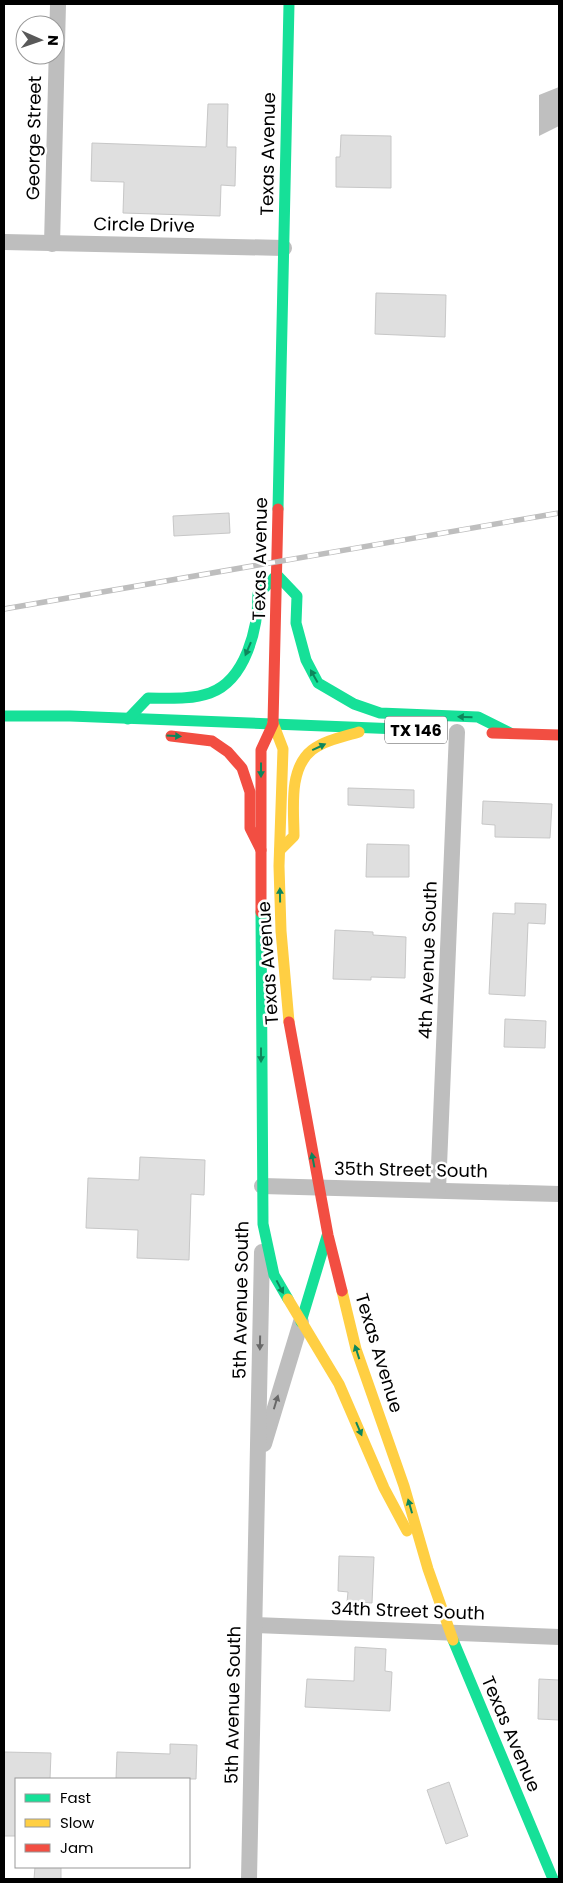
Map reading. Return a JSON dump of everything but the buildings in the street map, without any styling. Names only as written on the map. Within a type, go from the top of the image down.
[{"type":"main road","name":"Texas Avenue","points":[[289,4],[274,724],[283,749],[280,850],[281,931],[291,1036],[328,1234],[356,1349],[404,1486],[428,1569],[450,1633],[553,1879]]},
{"type":"main road","points":[[128,719],[148,698],[191,698],[212,693],[230,680],[252,641],[257,620],[258,594],[278,575],[297,596],[296,623],[306,660],[318,683],[354,704],[380,713],[478,718],[510,733]]},
{"type":"main road","name":"TX 146","points":[[4,716],[410,730]]},
{"type":"main road","points":[[4,723],[22,728]]},
{"type":"main road","name":"5th Avenue South","points":[[263,1224],[261,750],[274,724]]},
{"type":"main road","name":"TX 146","points":[[280,850],[294,836],[298,767],[310,751],[371,728]]},
{"type":"main road","points":[[484,732],[559,735]]},
{"type":"main road","points":[[161,736],[187,737],[212,741],[228,752],[242,768],[250,792],[250,828],[261,850]]},
{"type":"main road","points":[[263,1224],[274,1275],[300,1322],[339,1384],[384,1488],[428,1569]]},
{"type":"main road","points":[[300,1322],[328,1234]]},
{"type":"street","name":"George Street","points":[[52,244],[58,4]]},
{"type":"street","name":"Circle Drive","points":[[4,242],[284,248]]},
{"type":"street","name":"4th Avenue South","points":[[438,1190],[458,732]]},
{"type":"street","name":"35th Street South","points":[[262,1186],[559,1194]]},
{"type":"street","name":"5th Avenue South","points":[[249,1879],[263,1224]]},
{"type":"street","points":[[257,1466],[300,1322]]},
{"type":"street","name":"34th Street South","points":[[255,1625],[559,1638]]},
{"type":"shaded area","points":[[559,87],[559,126],[539,136],[539,95]]},
{"type":"railway","points":[[4,609],[559,513]]},
{"type":"traffic: fast","points":[[278,509],[289,4]]},
{"type":"traffic: fast","points":[[128,719],[148,698],[195,697],[210,693],[233,677],[248,651],[256,622],[258,594],[277,575],[297,596],[296,623],[306,660],[318,683],[354,704],[380,713],[478,717],[510,733]]},
{"type":"traffic: fast","points":[[4,716],[70,716],[399,729]]},
{"type":"traffic: fast","points":[[261,912],[263,1224],[274,1275],[288,1299]]},
{"type":"traffic: fast","points":[[301,1322],[327,1236]]},
{"type":"traffic: fast","points":[[453,1640],[553,1879]]},
{"type":"traffic: slow","points":[[273,723],[283,749],[279,866],[281,931],[289,1022]]},
{"type":"traffic: slow","points":[[280,850],[294,836],[294,790],[299,768],[304,758],[312,750],[323,744],[359,732]]},
{"type":"traffic: slow","points":[[342,1291],[356,1349],[404,1486],[428,1569],[453,1640]]},
{"type":"traffic: slow","points":[[288,1299],[339,1384],[384,1488],[407,1531]]},
{"type":"traffic: jam","points":[[273,723],[278,509]]},
{"type":"traffic: jam","points":[[261,912],[261,750],[273,724]]},
{"type":"traffic: jam","points":[[492,733],[559,735]]},
{"type":"traffic: jam","points":[[171,736],[212,741],[228,752],[242,768],[250,792],[250,828],[261,850]]},
{"type":"traffic: jam","points":[[289,1022],[328,1235],[342,1291]]}]
